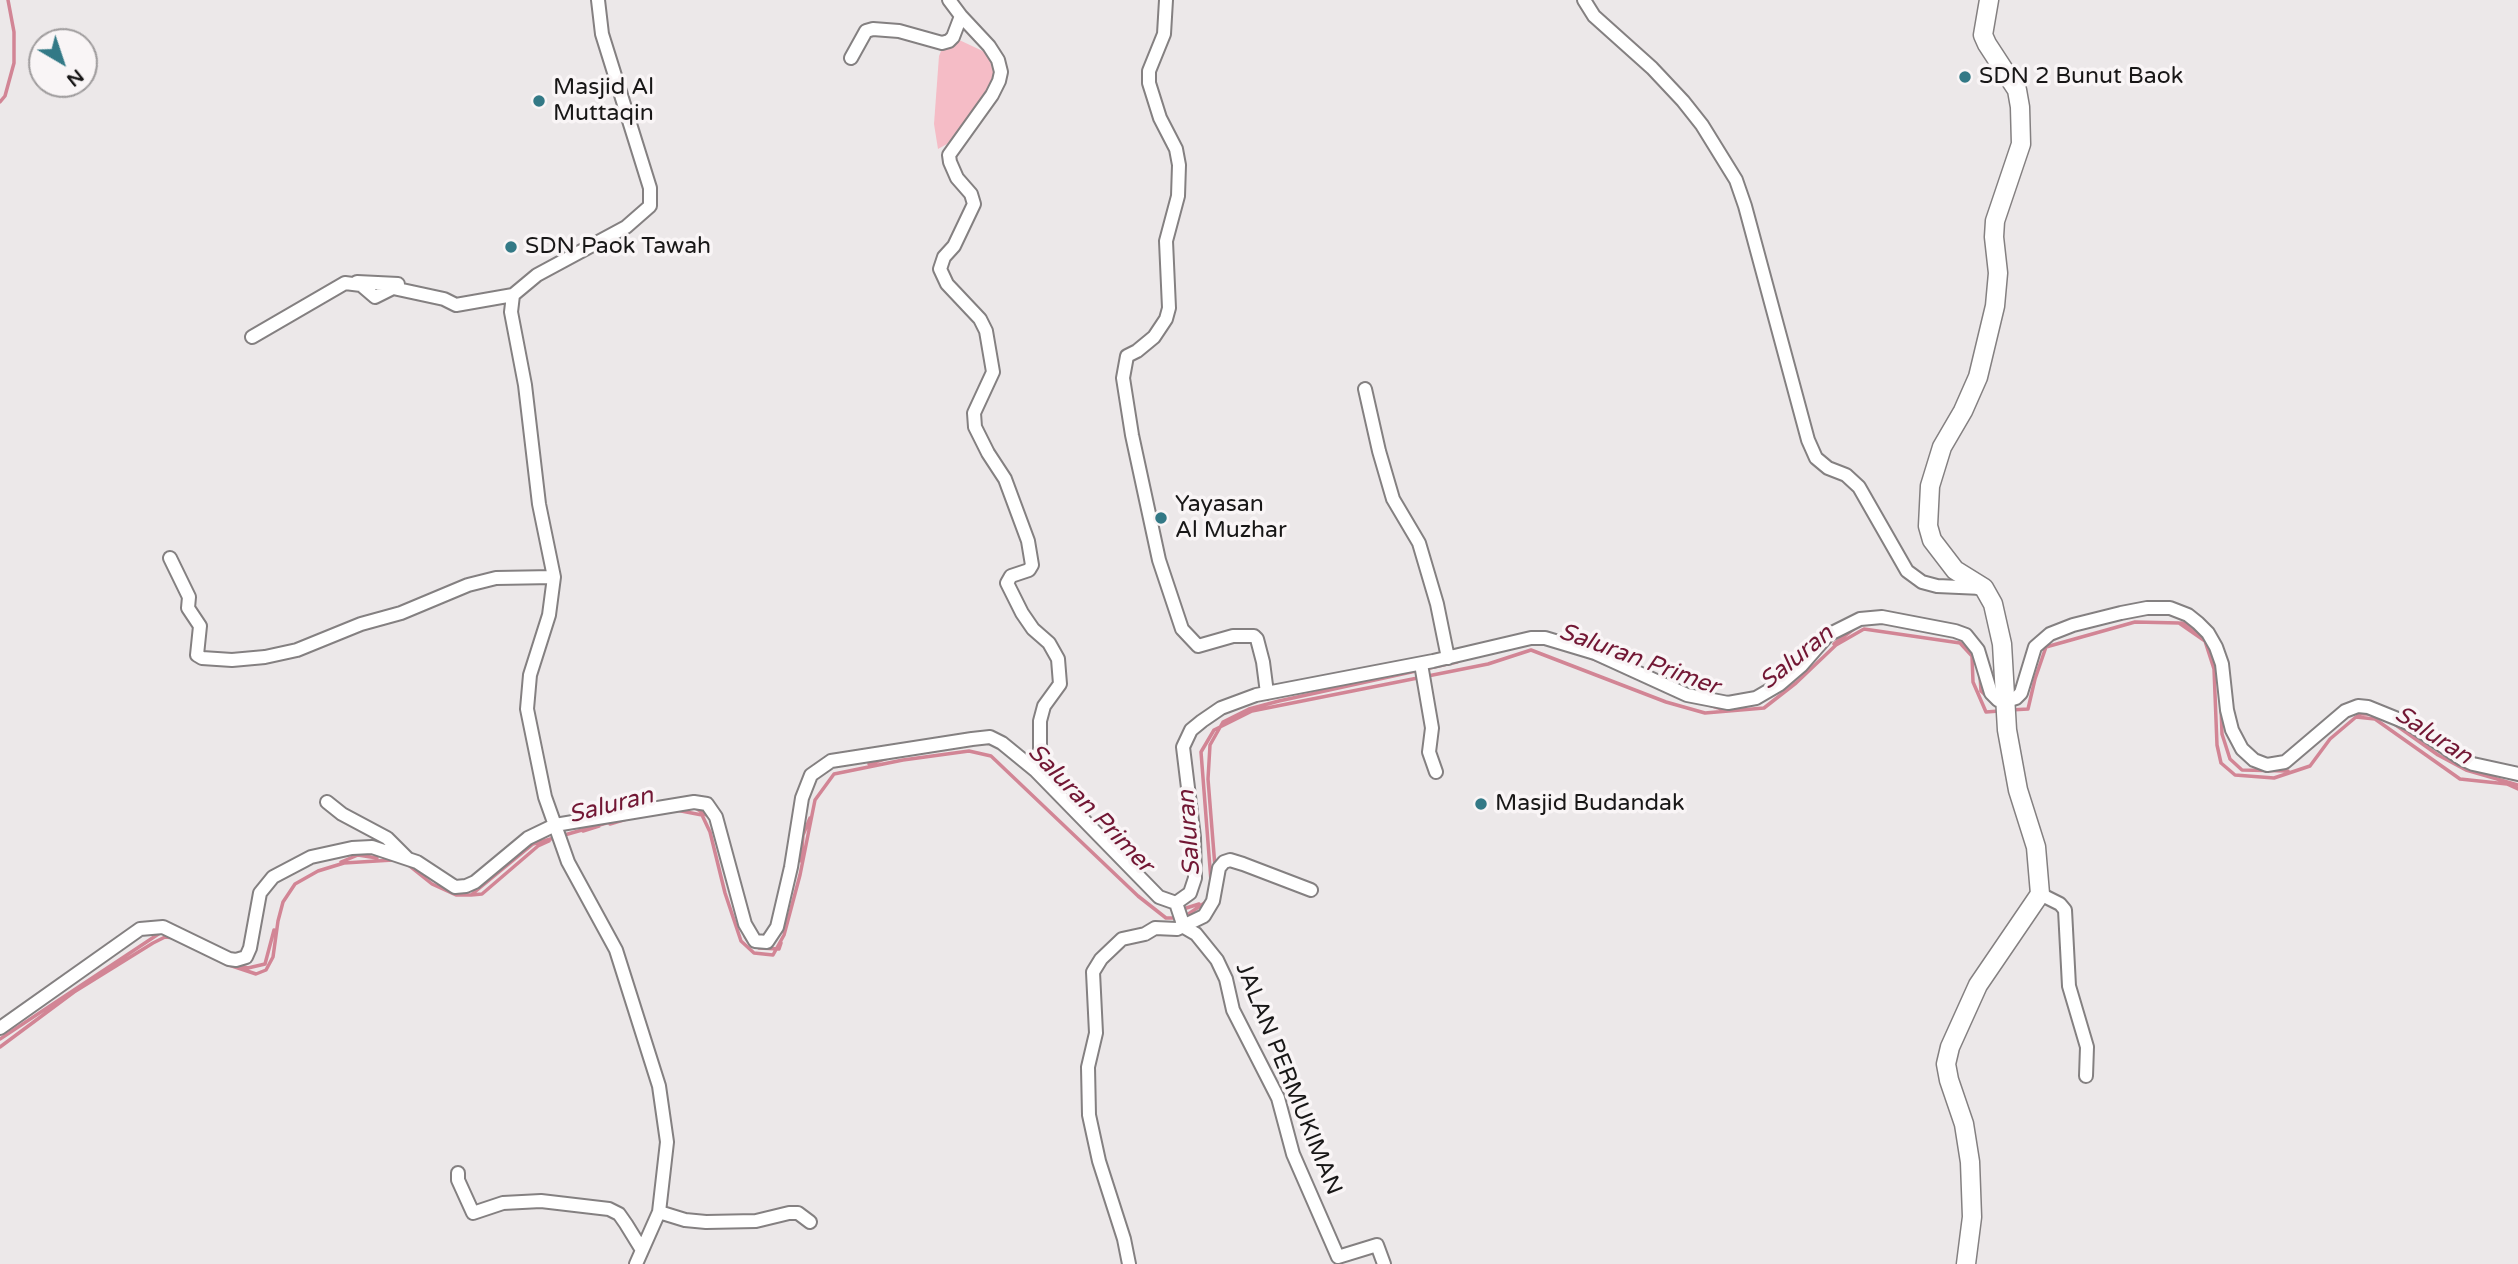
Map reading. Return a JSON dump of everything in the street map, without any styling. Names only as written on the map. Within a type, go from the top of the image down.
[{"type":"street","points":[[251,335],[345,283],[361,285],[375,297],[393,288],[444,299],[456,305],[515,293],[537,275],[626,227],[650,205],[650,188],[602,34],[598,0]]},
{"type":"street","points":[[949,0],[989,46],[998,60],[1001,72],[992,95],[949,155],[957,178],[971,194],[974,204],[940,269],[947,284],[980,318],[986,331],[993,372],[975,413],[975,427],[1005,479],[1028,541],[1032,565],[1029,570],[1011,576],[1007,583],[1022,613],[1049,643],[1058,659],[1060,684],[1044,706],[1040,721],[1040,759],[1035,770]]},
{"type":"street","points":[[1166,0],[1164,34],[1149,71],[1149,83],[1160,118],[1176,149],[1179,165],[1178,196],[1166,241],[1169,308],[1166,319],[1154,337],[1127,356],[1123,378],[1132,435],[1159,560],[1182,629],[1198,646],[1233,636],[1254,636],[1263,662],[1267,694]]},
{"type":"street","points":[[1584,0],[1594,16],[1652,68],[1683,101],[1702,125],[1736,180],[1808,440],[1816,458],[1828,468],[1846,475],[1860,488],[1907,571],[1922,582],[1937,586],[1984,588]]},
{"type":"street","points":[[1966,1264],[1972,1217],[1972,1183],[1964,1124],[1946,1064],[1950,1047],[1978,985],[2040,894],[2036,847],[2018,790],[2007,730],[2001,635],[1993,604],[1984,588],[1955,570],[1932,540],[1928,526],[1930,486],[1942,447],[1963,411],[1978,377],[1995,306],[1998,273],[1995,220],[2021,144],[2017,90],[1983,35],[1989,0]]},
{"type":"street","points":[[851,58],[869,29],[899,31],[946,42],[953,37],[961,16]]},
{"type":"street","points":[[515,293],[511,312],[525,386],[539,505],[554,577],[549,615],[530,675],[527,709],[545,797],[568,862],[615,950],[659,1086],[667,1142],[659,1212],[636,1264]]},
{"type":"street","points":[[1366,389],[1390,488],[1403,518],[1419,543],[1437,604],[1448,658]]},
{"type":"street","points":[[170,558],[189,597],[188,608],[200,626],[197,655],[202,658],[232,660],[297,650],[361,624],[401,613],[468,585],[496,578],[554,577]]},
{"type":"street","points":[[0,1028],[140,929],[163,927],[229,960],[246,957],[260,893],[273,877],[311,857],[352,848],[372,848],[417,862],[455,887],[466,886],[475,882],[528,838],[555,827],[694,802],[707,804],[716,817],[746,924],[755,941],[764,943],[770,940],[777,927],[791,867],[802,798],[811,775],[831,761],[990,737],[1002,743],[1035,770],[1159,897],[1176,905],[1190,893],[1196,865],[1183,747],[1191,730],[1221,708],[1267,694],[1422,672],[1448,658],[1531,638],[1545,638],[1595,653],[1687,695],[1728,703],[1756,698],[1780,684],[1801,666],[1828,635],[1860,619],[1882,617],[1944,628],[1966,635],[1978,650],[1990,693],[2006,703],[2021,693],[2035,647],[2050,634],[2073,625],[2121,613],[2147,608],[2170,608],[2188,615],[2208,633],[2222,664],[2232,730],[2242,748],[2254,760],[2267,765],[2285,762],[2345,710],[2358,706],[2368,707],[2410,724],[2473,764],[2518,774]]},
{"type":"street","points":[[1422,672],[1432,727],[1429,752],[1436,772]]},
{"type":"street","points":[[327,802],[342,814],[387,838],[407,858]]},
{"type":"street","points":[[1129,1264],[1124,1239],[1099,1161],[1089,1115],[1088,1067],[1096,1032],[1093,972],[1122,939],[1145,934],[1156,928],[1169,930],[1198,921],[1209,909],[1216,891],[1219,868],[1224,862],[1230,860],[1243,864],[1311,890]]},
{"type":"street","points":[[2040,894],[2060,904],[2065,910],[2068,986],[2087,1047],[2086,1076]]},
{"type":"street","name":"JALAN PERMUKIMAN","points":[[1176,905],[1183,924],[1196,934],[1217,960],[1226,979],[1233,1010],[1278,1098],[1293,1154],[1333,1261],[1377,1245],[1380,1247],[1384,1264]]},
{"type":"street","points":[[458,1173],[458,1180],[473,1213],[503,1203],[541,1201],[609,1209],[619,1214],[642,1250]]},
{"type":"street","points":[[659,1212],[685,1220],[706,1222],[755,1221],[798,1213],[810,1222]]},
{"type":"shaded area","points":[[955,38],[989,54],[995,81],[947,144],[938,149],[934,124],[939,56],[946,39]]},
{"type":"waterway","points":[[0,102],[5,96],[14,63],[14,32],[8,0]]},
{"type":"waterway","name":"Saluran","points":[[2010,710],[2028,709],[2046,647],[2135,622],[2179,623],[2205,641],[2214,669],[2217,745],[2221,763],[2235,775],[2274,778],[2310,766],[2330,739],[2356,717],[2375,719],[2460,779],[2507,784],[2518,789]]},
{"type":"waterway","name":"Saluran","points":[[2181,623],[2203,638]]},
{"type":"waterway","name":"Saluran","points":[[1834,644],[1855,628]]},
{"type":"waterway","name":"Saluran","points":[[1211,881],[1201,752],[1214,730],[1252,711],[1488,664],[1531,650],[1666,702],[1705,713],[1764,708],[1796,683],[1836,645],[1864,629],[1960,643],[1972,656],[1973,682],[1986,712],[1999,711]]},
{"type":"waterway","name":"Saluran Primer","points":[[1586,656],[1605,664]]},
{"type":"waterway","name":"Saluran","points":[[2214,660],[2217,676]]},
{"type":"waterway","name":"Saluran","points":[[1215,867],[1208,779],[1210,745],[1223,722],[1249,709],[1279,701],[1457,662]]},
{"type":"waterway","name":"Saluran Primer","points":[[1980,676],[1981,691],[1995,704]]},
{"type":"waterway","name":"Saluran Primer","points":[[1709,705],[1725,710]]},
{"type":"waterway","name":"Saluran Primer","points":[[2221,708],[2222,734],[2230,759],[2242,770],[2288,771]]},
{"type":"waterway","name":"Saluran","points":[[2358,716],[2374,714]]},
{"type":"waterway","name":"Saluran Primer","points":[[2393,723],[2438,755],[2466,770],[2518,785]]},
{"type":"waterway","name":"Saluran","points":[[676,810],[702,815],[710,832],[725,893],[741,941],[754,953],[773,955],[784,935],[800,875],[815,800],[834,774],[903,760],[969,751],[991,756],[1138,896],[1166,918],[1176,918]]},
{"type":"waterway","name":"Saluran Primer","points":[[869,764],[891,757]]},
{"type":"waterway","name":"Saluran","points":[[694,807],[708,816]]},
{"type":"waterway","name":"Saluran","points":[[610,824],[630,818]]},
{"type":"waterway","name":"Saluran Primer","points":[[801,861],[803,835],[810,818]]},
{"type":"waterway","name":"Saluran","points":[[407,864],[432,884],[456,895],[471,895],[533,844],[610,822]]},
{"type":"waterway","name":"Saluran","points":[[583,831],[599,826]]},
{"type":"waterway","name":"Saluran Primer","points":[[471,895],[482,894],[538,846],[549,841]]},
{"type":"waterway","name":"Saluran Primer","points":[[341,862],[358,855],[377,858]]},
{"type":"waterway","name":"Saluran","points":[[226,964],[256,974],[266,970],[273,957],[283,902],[295,884],[318,871],[344,863],[393,860]]},
{"type":"waterway","name":"Saluran","points":[[1184,917],[1206,902]]},
{"type":"waterway","name":"Saluran Primer","points":[[1180,910],[1199,904]]},
{"type":"waterway","name":"Saluran Primer","points":[[236,965],[248,968],[265,964],[274,930]]},
{"type":"waterway","name":"Saluran","points":[[0,1039],[160,933]]},
{"type":"waterway","name":"Saluran Primer","points":[[745,936],[759,948],[779,949],[781,943]]},
{"type":"waterway","name":"Saluran","points":[[0,1047],[74,992],[153,943],[165,937],[176,938]]},
{"type":"place","name":"SDN 2 Bunut Baok","points":[[1965,77]]},
{"type":"place","name":"Masjid Al Muttaqin","points":[[539,101]]},
{"type":"place","name":"SDN Paok Tawah","points":[[511,247]]},
{"type":"place","name":"Yayasan Al Muzhar","points":[[1161,518]]},
{"type":"place","name":"Masjid Budandak","points":[[1481,804]]}]
